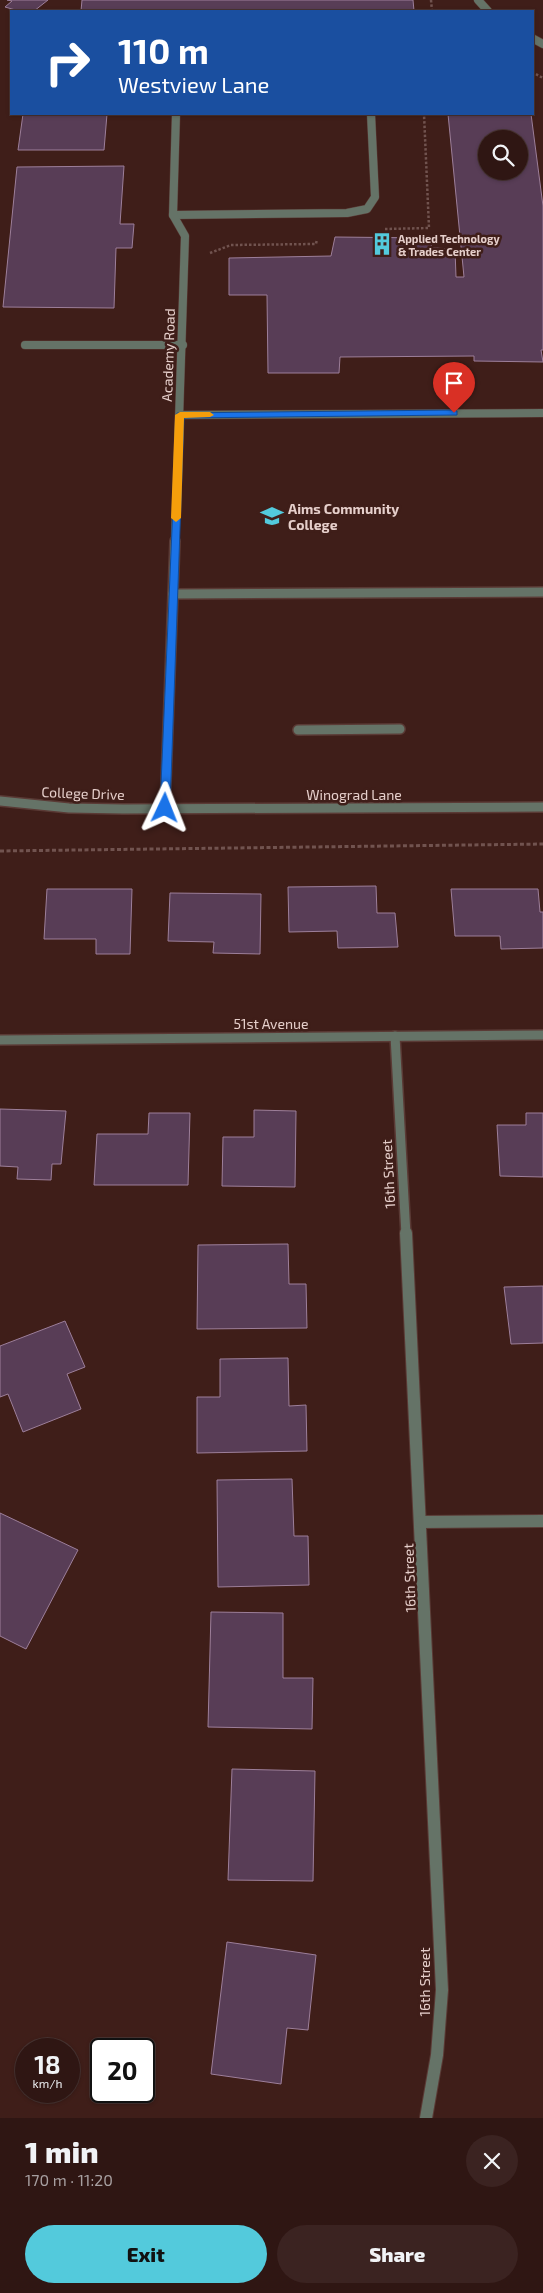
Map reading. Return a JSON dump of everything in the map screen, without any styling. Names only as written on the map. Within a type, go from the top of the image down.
[{"type":"street","points":[[478,0],[478,3],[487,10]]},
{"type":"street","points":[[176,115],[173,216],[347,214],[367,209],[375,197],[371,115]]},
{"type":"street","name":"Academy Road","points":[[165,808],[183,346],[185,236],[173,216]]},
{"type":"street","points":[[25,345],[183,346]]},
{"type":"street","points":[[180,415],[543,413]]},
{"type":"street","points":[[173,594],[543,592]]},
{"type":"street","points":[[298,730],[400,729]]},
{"type":"street","name":"College Drive","points":[[0,801],[70,808],[165,808]]},
{"type":"street","name":"Winograd Lane","points":[[165,808],[543,807]]},
{"type":"street","name":"51st Avenue","points":[[0,1040],[543,1035]]},
{"type":"street","name":"16th Street","points":[[395,1036],[421,1522],[442,1990],[437,2055],[426,2118]]},
{"type":"street","points":[[421,1522],[543,1521]]},
{"type":"path","points":[[383,229],[429,228],[424,115]]},
{"type":"path","points":[[208,254],[231,244],[316,244],[317,236]]},
{"type":"path","points":[[0,851],[543,844]]},
{"type":"building","points":[[7,0],[48,0],[35,10],[16,10],[5,7],[12,1]]},
{"type":"building","points":[[82,0],[413,0],[414,10],[81,10]]},
{"type":"building","points":[[23,115],[107,115],[104,150],[18,150]]},
{"type":"building","name":"Applied Technology & Trades Center","points":[[448,115],[531,115],[543,206],[543,350],[541,350],[543,362],[474,361],[474,356],[340,357],[339,373],[268,373],[267,295],[229,295],[229,258],[331,256],[335,237],[429,238],[432,248],[455,249],[456,277],[464,277]]},
{"type":"building","points":[[124,166],[120,224],[134,224],[132,248],[116,248],[114,308],[3,307],[17,167]]},
{"type":"building","points":[[376,886],[377,913],[395,913],[398,947],[338,948],[337,931],[289,932],[288,887]]},
{"type":"building","points":[[47,889],[132,889],[130,954],[96,954],[96,939],[44,939]]},
{"type":"building","points":[[451,889],[538,889],[540,912],[543,912],[543,948],[501,949],[500,936],[455,936]]},
{"type":"building","points":[[170,893],[261,894],[260,954],[213,953],[214,942],[168,941]]},
{"type":"building","points":[[0,1109],[66,1111],[61,1164],[52,1164],[51,1180],[17,1179],[18,1167],[0,1166]]},
{"type":"building","points":[[254,1110],[296,1111],[295,1187],[222,1186],[223,1137],[254,1137]]},
{"type":"building","points":[[149,1113],[190,1113],[188,1185],[94,1185],[97,1134],[148,1134]]},
{"type":"building","points":[[526,1113],[543,1113],[543,1177],[500,1176],[497,1125],[526,1125]]},
{"type":"building","points":[[288,1244],[289,1284],[306,1284],[307,1328],[197,1329],[198,1245]]},
{"type":"building","points":[[543,1286],[543,1343],[511,1344],[504,1287]]},
{"type":"building","points":[[65,1321],[85,1367],[67,1374],[81,1409],[23,1432],[8,1394],[0,1397],[0,1346]]},
{"type":"building","points":[[288,1358],[289,1406],[306,1405],[307,1451],[197,1453],[197,1397],[220,1397],[220,1359]]},
{"type":"building","points":[[292,1479],[294,1536],[308,1536],[309,1585],[218,1587],[217,1480]]},
{"type":"building","points":[[0,1513],[78,1550],[26,1649],[0,1636]]},
{"type":"building","points":[[211,1612],[283,1613],[283,1678],[313,1678],[312,1729],[208,1727]]},
{"type":"building","points":[[232,1769],[315,1771],[313,1881],[228,1880]]},
{"type":"building","points":[[227,1942],[316,1955],[308,2030],[287,2028],[281,2084],[211,2074]]},
{"type":"slow traffic","points":[[176,518],[180,415],[210,415]]},
{"type":"place","name":"Applied Technology & Trades Center","points":[[382,244]]},
{"type":"place","name":"Aims Community College","points":[[272,516]]},
{"type":"route","points":[[165,808],[180,415],[454,413]]}]
